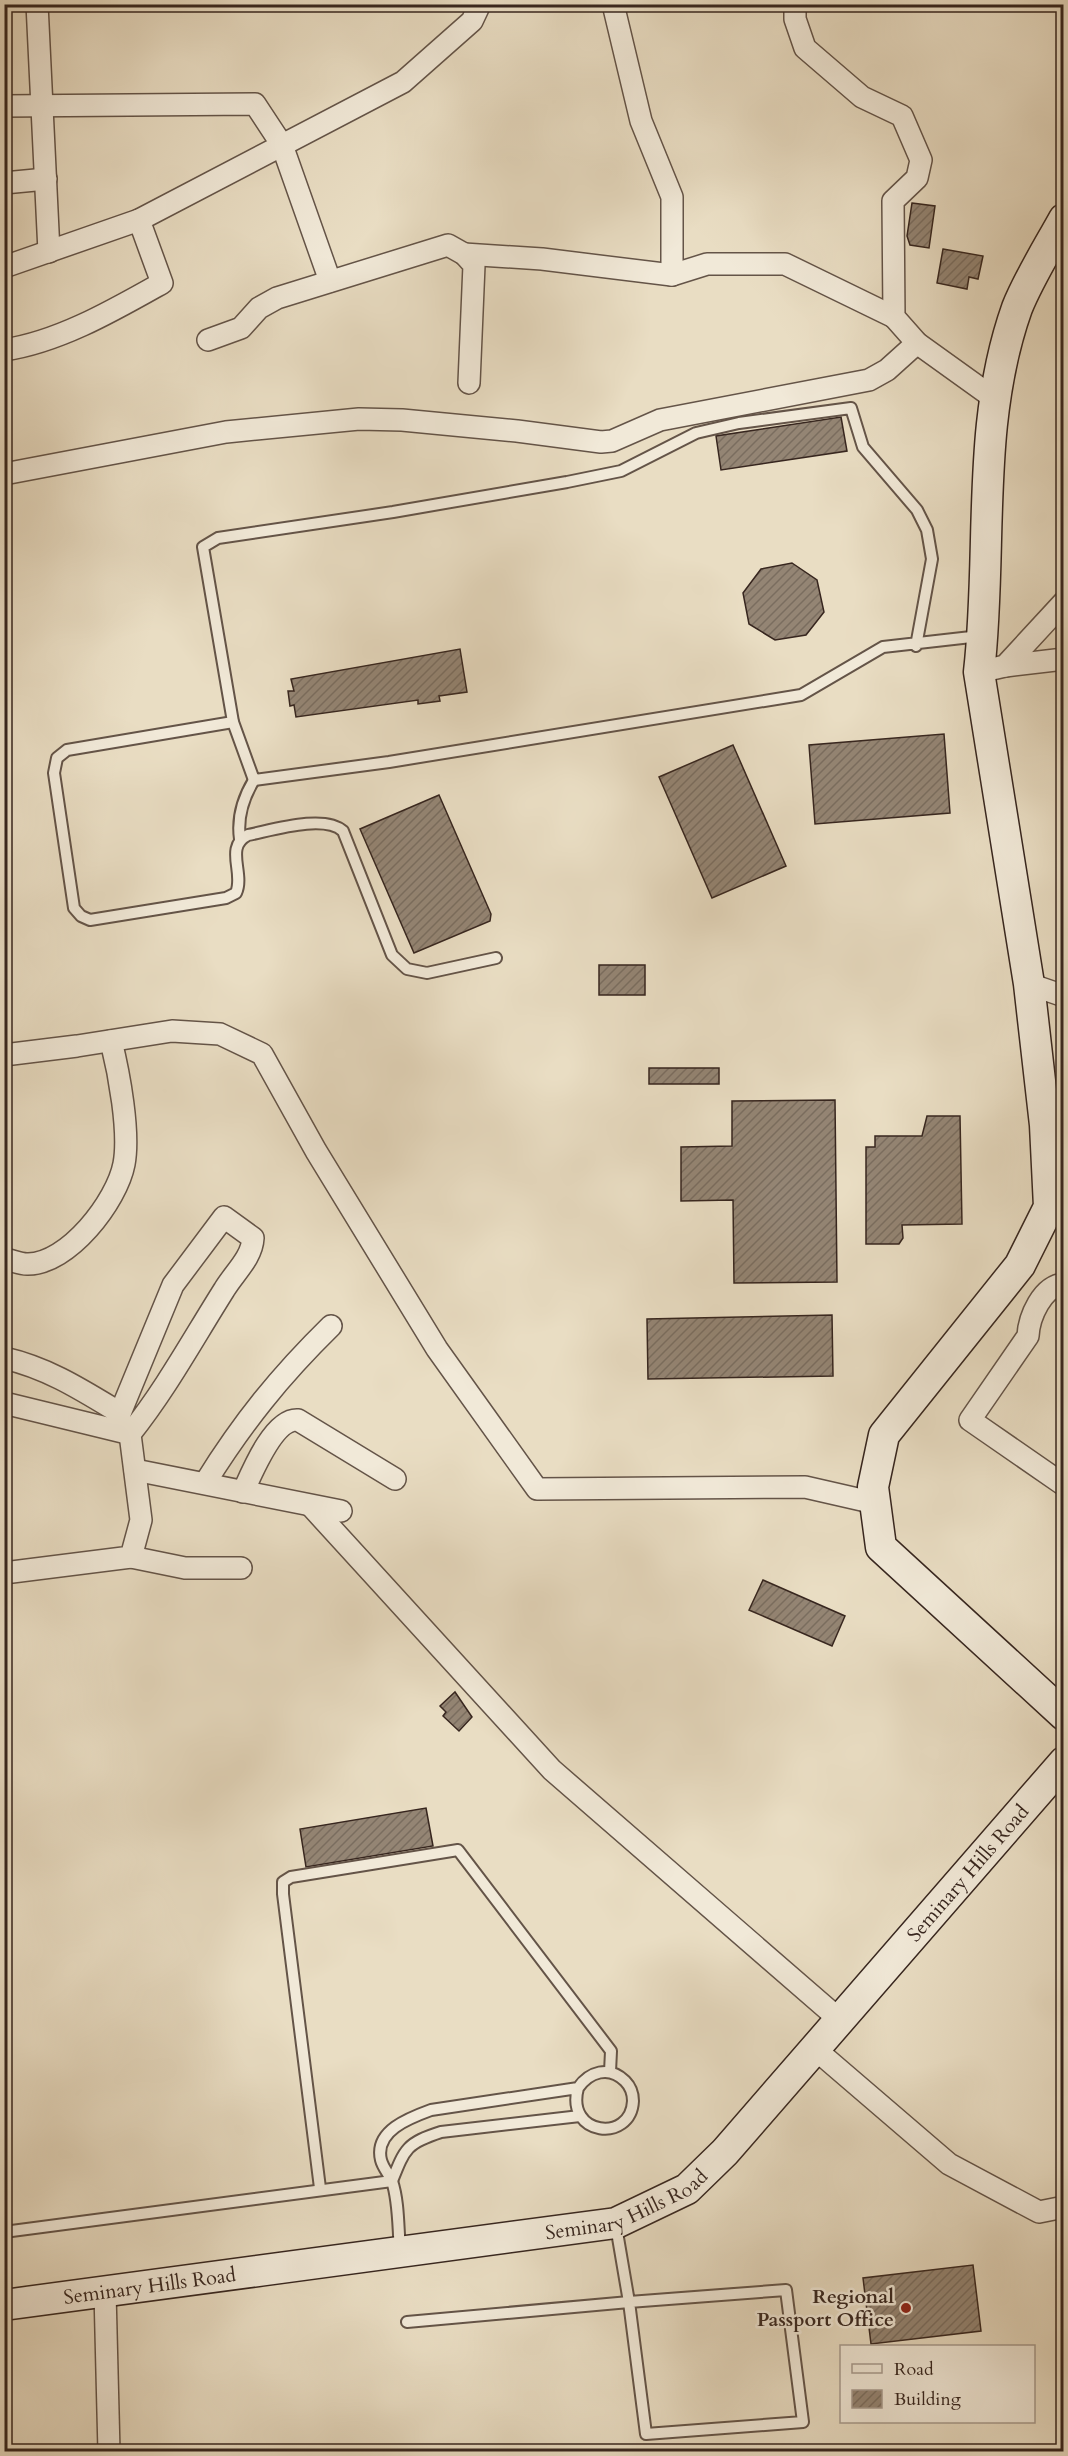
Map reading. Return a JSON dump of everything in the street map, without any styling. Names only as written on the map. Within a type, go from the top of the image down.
[{"type":"street","points":[[37,4],[49,252]]},
{"type":"street","points":[[4,267],[139,220],[403,81],[472,21],[480,4]]},
{"type":"street","points":[[614,4],[641,121],[672,196],[672,275]]},
{"type":"street","points":[[795,4],[795,19],[805,48],[862,97],[902,116],[921,160],[917,178],[893,201],[894,317]]},
{"type":"street","points":[[4,106],[255,104],[282,145],[330,281]]},
{"type":"street","points":[[4,183],[46,179]]},
{"type":"street","points":[[1064,219],[1018,308],[995,399],[987,460],[983,636],[992,669],[1056,1204],[1020,1265],[884,1435],[873,1488],[881,1547],[1064,1715]]},
{"type":"street","points":[[4,350],[20,348],[60,333],[162,284],[139,220]]},
{"type":"street","points":[[208,340],[241,328],[259,308],[269,302],[448,245],[464,254],[474,265],[469,383]]},
{"type":"street","points":[[464,254],[542,260],[672,275],[707,264],[784,264],[894,317],[917,343],[995,399]]},
{"type":"street","points":[[4,474],[226,432],[359,419],[402,420],[601,442],[612,441],[673,417],[869,380],[887,370],[917,343]]},
{"type":"street","points":[[992,669],[1064,602]]},
{"type":"street","points":[[992,669],[1064,659]]},
{"type":"street","points":[[1029,984],[1064,996]]},
{"type":"street","points":[[4,1055],[172,1031],[220,1034],[262,1054],[316,1152],[437,1349],[537,1489],[805,1488],[875,1503]]},
{"type":"street","points":[[4,1259],[28,1264],[54,1256],[84,1234],[108,1205],[124,1164],[123,1108],[111,1041]]},
{"type":"street","points":[[4,1403],[121,1425],[157,1401],[225,1288],[253,1250],[253,1238],[224,1217],[173,1285],[121,1425]]},
{"type":"street","points":[[1064,1284],[1051,1290],[1039,1302],[1029,1323],[1028,1336],[970,1420],[1064,1485]]},
{"type":"street","points":[[205,1483],[253,1412],[287,1369],[331,1326]]},
{"type":"street","points":[[4,1358],[28,1363],[62,1377],[121,1425],[135,1470],[141,1520],[135,1549],[130,1557]]},
{"type":"street","points":[[243,1492],[257,1460],[283,1423],[290,1419],[298,1420],[394,1479]]},
{"type":"street","points":[[135,1470],[341,1512]]},
{"type":"street","points":[[311,1506],[552,1770],[840,2019]]},
{"type":"street","points":[[4,1573],[130,1557],[185,1568],[241,1568]]},
{"type":"street","name":"Seminary Hills Road","points":[[4,2305],[400,2250],[616,2223],[687,2189],[726,2152],[1064,1762]]},
{"type":"street","points":[[815,2049],[949,2164],[1039,2212],[1064,2206]]},
{"type":"street","points":[[105,2292],[110,2451]]},
{"type":"lane","points":[[254,780],[233,722],[203,547],[218,538],[393,512],[621,471],[696,433],[739,423],[851,408],[863,447],[917,510],[927,530],[932,559],[916,646]]},
{"type":"lane","points":[[254,780],[400,760],[801,695],[883,647],[916,646],[983,636]]},
{"type":"lane","points":[[233,722],[67,750],[57,758],[54,773],[74,908],[81,916],[90,920],[226,898],[236,893],[239,886],[236,847],[240,839],[240,816],[246,793],[254,780]]},
{"type":"lane","points":[[240,839],[248,834],[322,822],[336,825],[347,841],[392,955],[406,969],[427,973],[496,958]]},
{"type":"lane","points":[[320,2188],[283,1894],[283,1882],[291,1877],[458,1850],[611,2051],[610,2072]]},
{"type":"lane","points":[[400,2250],[392,2181],[381,2162],[380,2148],[391,2129],[409,2118],[431,2110],[578,2088],[591,2075],[610,2072],[619,2076],[631,2089],[633,2099],[628,2117],[614,2128],[604,2129],[586,2123],[576,2107],[578,2088]]},
{"type":"lane","points":[[392,2181],[410,2145],[422,2138],[441,2132],[580,2116]]},
{"type":"lane","points":[[4,2232],[320,2188],[392,2181]]},
{"type":"lane","points":[[406,2322],[629,2302],[786,2290],[803,2422],[646,2434],[629,2302],[616,2223]]},
{"type":"building","points":[[912,203],[935,206],[929,248],[910,245],[907,236]]},
{"type":"building","points":[[943,249],[983,256],[978,279],[969,277],[967,289],[937,283]]},
{"type":"building","points":[[841,417],[847,451],[721,470],[716,436]]},
{"type":"building","points":[[792,563],[817,580],[824,612],[806,635],[775,640],[749,624],[743,593],[761,569]]},
{"type":"building","points":[[460,649],[467,692],[439,696],[440,701],[418,704],[418,700],[296,717],[294,705],[290,706],[288,691],[294,691],[291,679]]},
{"type":"building","points":[[944,734],[950,813],[815,824],[809,745]]},
{"type":"building","points":[[733,745],[786,866],[712,898],[659,777]]},
{"type":"building","points":[[439,795],[491,914],[490,921],[414,953],[360,829]]},
{"type":"building","points":[[599,965],[645,965],[645,995],[599,995]]},
{"type":"building","points":[[649,1068],[719,1068],[719,1084],[649,1084]]},
{"type":"building","points":[[835,1100],[837,1282],[734,1283],[733,1200],[681,1201],[681,1147],[732,1146],[732,1101]]},
{"type":"building","points":[[927,1116],[960,1116],[962,1224],[902,1225],[903,1238],[899,1244],[866,1244],[866,1147],[875,1147],[875,1136],[922,1136]]},
{"type":"building","points":[[832,1315],[833,1376],[648,1379],[647,1319]]},
{"type":"building","points":[[763,1580],[845,1616],[832,1646],[749,1610]]},
{"type":"building","points":[[455,1692],[472,1717],[459,1731],[443,1716],[446,1712],[440,1706]]},
{"type":"building","points":[[426,1808],[433,1846],[306,1867],[300,1829]]},
{"type":"building","points":[[973,2265],[981,2331],[871,2344],[863,2278]]},
{"type":"place","name":"Regional Passport Office","points":[[906,2308]]}]
